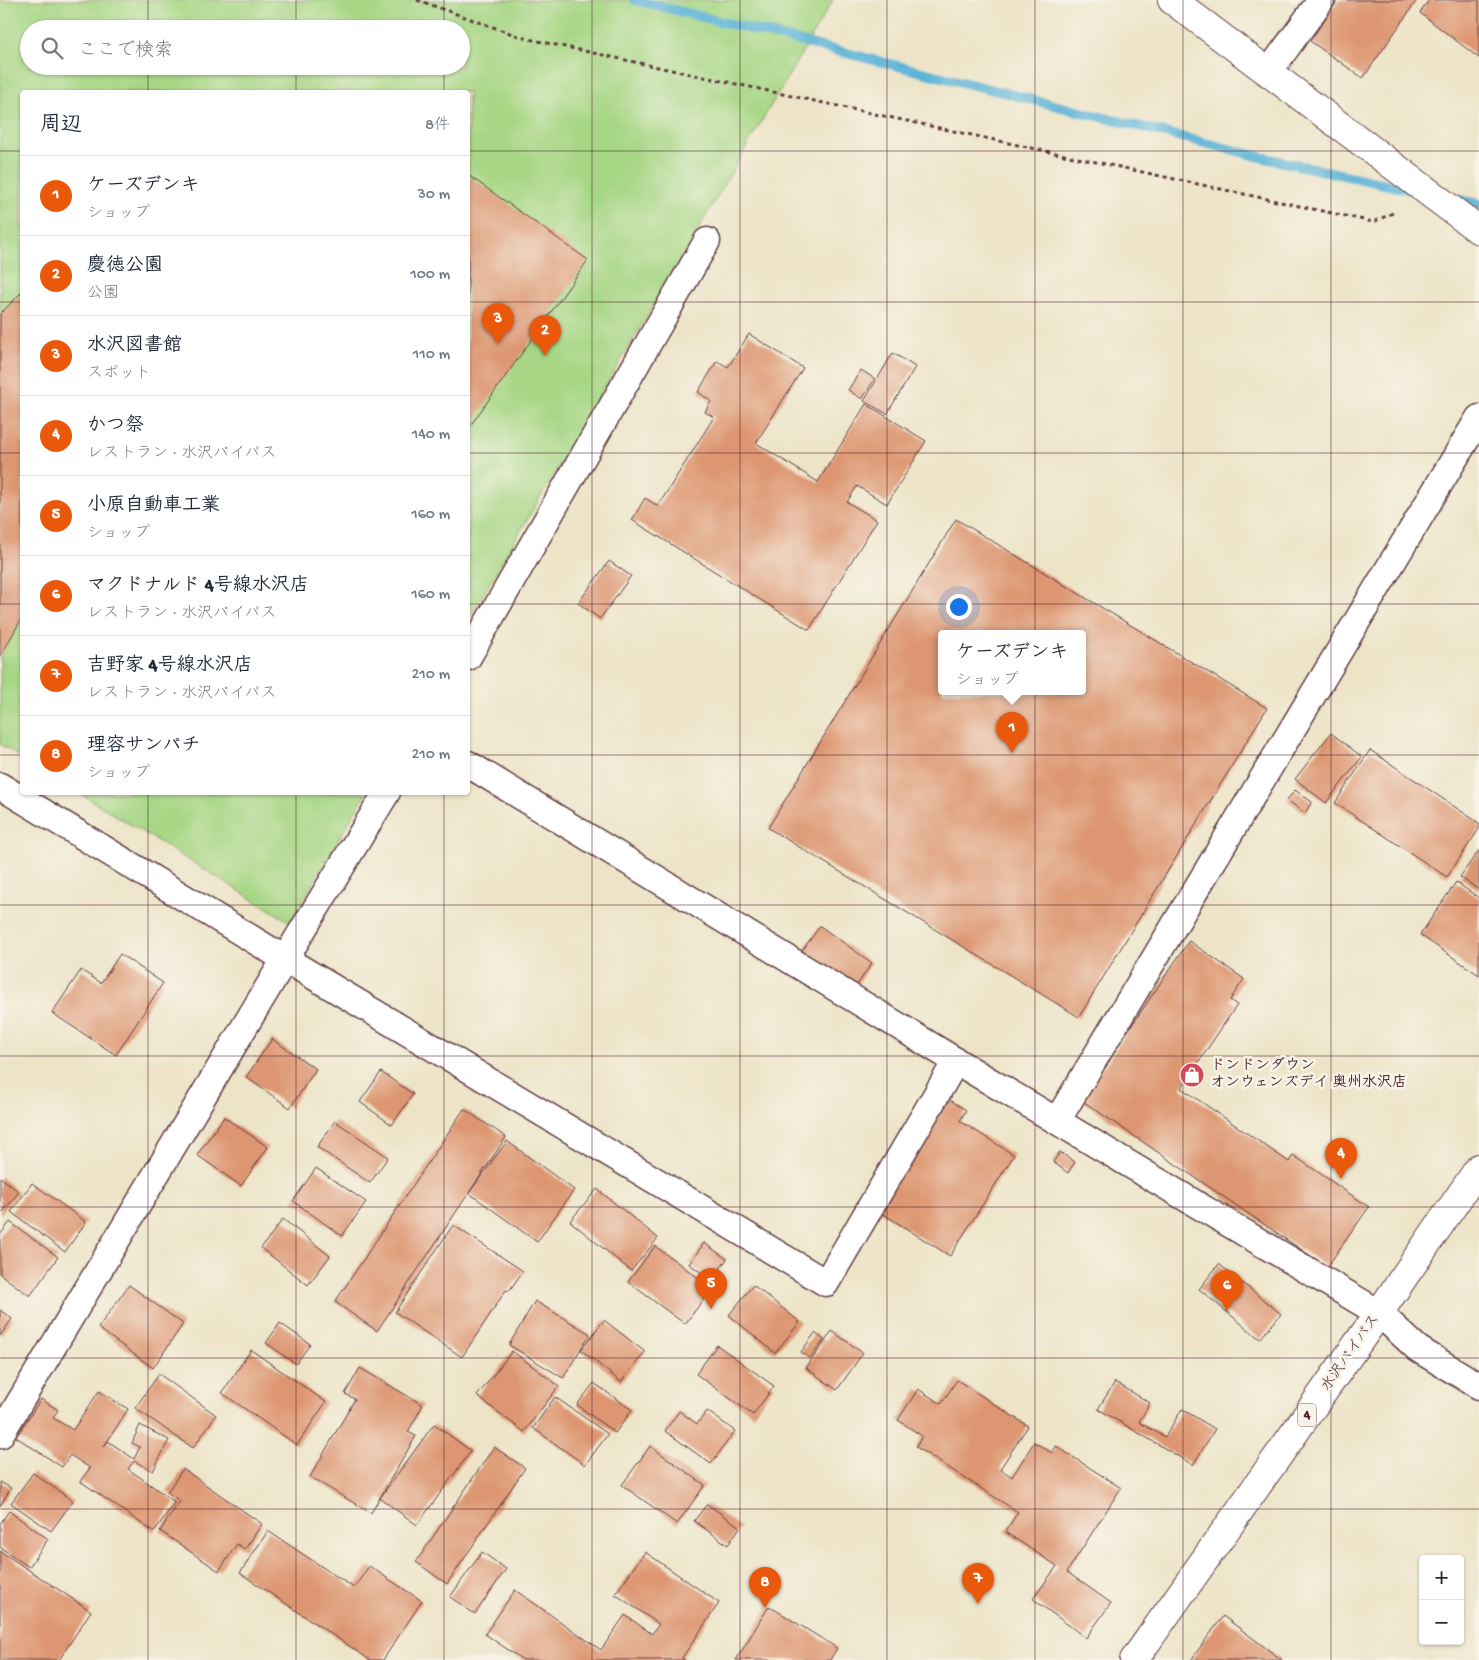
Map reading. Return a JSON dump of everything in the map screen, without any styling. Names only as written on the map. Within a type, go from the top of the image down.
[{"type":"main road","points":[[1172,0],[1479,230]]},
{"type":"main road","name":"水沢バイパス","points":[[1134,1660],[1479,1168]]},
{"type":"street","points":[[1268,73],[1321,0]]},
{"type":"street","points":[[470,653],[707,241]]},
{"type":"street","points":[[1057,1120],[1479,418]]},
{"type":"street","points":[[470,765],[956,1062],[1057,1120],[1379,1313],[1418,1349],[1479,1386]]},
{"type":"street","points":[[0,786],[826,1283],[956,1062]]},
{"type":"street","points":[[0,1435],[385,795]]},
{"type":"path","points":[[417,0],[524,38],[1373,222],[1393,213]]},
{"type":"green space","points":[[0,0],[833,0],[470,617],[470,90],[20,90],[20,757],[0,744]]},
{"type":"green space","points":[[82,795],[365,795],[290,922]]},
{"type":"building","points":[[1338,0],[1417,0],[1363,78],[1310,41]]},
{"type":"building","points":[[1429,0],[1479,0],[1479,58],[1420,13]]},
{"type":"building","points":[[470,176],[588,260],[470,426]]},
{"type":"building","points":[[20,294],[20,622],[0,657],[0,314]]},
{"type":"building","points":[[749,334],[803,368],[756,443],[818,482],[866,404],[926,441],[887,504],[857,486],[847,502],[877,520],[809,630],[632,520],[645,498],[658,506],[714,417],[705,412],[711,401],[698,392],[717,361],[728,367]]},
{"type":"building","points":[[893,353],[915,367],[887,414],[864,401]]},
{"type":"building","points":[[861,370],[875,379],[862,399],[848,390]]},
{"type":"building","points":[[956,519],[1267,708],[1079,1017],[768,828]]},
{"type":"building","points":[[609,561],[631,576],[600,619],[578,603]]},
{"type":"building","points":[[1331,733],[1362,757],[1326,803],[1295,779]]},
{"type":"building","points":[[1370,750],[1479,823],[1479,829],[1447,877],[1335,803]]},
{"type":"building","points":[[1295,790],[1312,802],[1305,813],[1287,800]]},
{"type":"building","points":[[1479,850],[1479,890],[1460,877]]},
{"type":"building","points":[[1456,882],[1479,898],[1479,975],[1420,935]]},
{"type":"building","points":[[820,926],[872,963],[855,988],[802,951]]},
{"type":"building","points":[[1189,941],[1244,979],[1230,1000],[1237,1005],[1181,1088],[1289,1162],[1293,1155],[1369,1207],[1327,1267],[1081,1100]]},
{"type":"building","points":[[120,954],[163,983],[116,1055],[52,1013],[81,970],[101,983]]},
{"type":"building","points":[[272,1039],[316,1069],[290,1108],[246,1077]]},
{"type":"building","points":[[381,1072],[413,1094],[392,1125],[360,1102]]},
{"type":"building","points":[[942,1095],[966,1110],[960,1121],[1014,1155],[950,1256],[872,1207]]},
{"type":"building","points":[[464,1109],[506,1137],[377,1331],[335,1302]]},
{"type":"building","points":[[224,1117],[268,1147],[241,1186],[197,1155]]},
{"type":"building","points":[[335,1121],[388,1157],[370,1183],[317,1147]]},
{"type":"building","points":[[507,1141],[574,1190],[537,1242],[469,1193]]},
{"type":"building","points":[[1060,1152],[1075,1162],[1068,1173],[1053,1162]]},
{"type":"building","points":[[316,1168],[366,1202],[342,1236],[293,1201]]},
{"type":"building","points":[[0,1177],[19,1192],[0,1215]]},
{"type":"building","points":[[32,1183],[86,1222],[65,1252],[11,1212]]},
{"type":"building","points":[[597,1189],[658,1238],[631,1271],[570,1221]]},
{"type":"building","points":[[283,1219],[330,1256],[308,1285],[261,1248]]},
{"type":"building","points":[[10,1222],[58,1257],[30,1296],[0,1274],[0,1235]]},
{"type":"building","points":[[453,1225],[523,1271],[509,1291],[506,1290],[462,1357],[395,1312]]},
{"type":"building","points":[[704,1243],[727,1259],[712,1280],[689,1264]]},
{"type":"building","points":[[655,1246],[712,1288],[685,1324],[628,1282]]},
{"type":"building","points":[[1219,1264],[1281,1314],[1260,1339],[1199,1289]]},
{"type":"building","points":[[129,1285],[183,1324],[153,1368],[98,1328]]},
{"type":"building","points":[[753,1285],[800,1322],[775,1353],[729,1315]]},
{"type":"building","points":[[535,1301],[590,1334],[563,1378],[509,1345]]},
{"type":"building","points":[[0,1310],[12,1319],[0,1336]]},
{"type":"building","points":[[604,1320],[645,1352],[621,1382],[581,1350]]},
{"type":"building","points":[[280,1323],[310,1344],[296,1364],[266,1343]]},
{"type":"building","points":[[832,1331],[863,1353],[837,1390],[806,1368]]},
{"type":"building","points":[[815,1333],[824,1340],[810,1358],[801,1352]]},
{"type":"building","points":[[717,1345],[774,1386],[753,1415],[696,1374]]},
{"type":"building","points":[[251,1350],[326,1402],[297,1445],[222,1393]]},
{"type":"building","points":[[512,1351],[559,1386],[524,1432],[477,1396]]},
{"type":"building","points":[[360,1368],[423,1405],[408,1432],[416,1436],[371,1513],[310,1477],[355,1399],[345,1394]]},
{"type":"building","points":[[159,1374],[216,1415],[193,1448],[135,1408]]},
{"type":"building","points":[[957,1380],[1028,1426],[1000,1469],[1012,1477],[1034,1442],[1052,1453],[1056,1446],[1121,1488],[1067,1572],[1111,1603],[1086,1638],[1033,1599],[1057,1566],[1005,1532],[1018,1512],[916,1447],[922,1436],[898,1420],[918,1389],[941,1404]]},
{"type":"building","points":[[1115,1382],[1150,1403],[1139,1422],[1165,1437],[1182,1409],[1215,1429],[1193,1465],[1098,1409]]},
{"type":"building","points":[[594,1383],[632,1410],[615,1433],[577,1405]]},
{"type":"building","points":[[99,1391],[128,1409],[103,1448],[108,1441],[134,1459],[140,1447],[132,1443],[140,1425],[169,1440],[153,1471],[134,1461],[128,1469],[175,1502],[154,1532],[80,1481],[90,1468],[70,1455],[62,1467],[16,1437],[41,1399],[58,1410],[53,1418],[73,1430]]},
{"type":"building","points":[[555,1397],[608,1434],[585,1465],[533,1428]]},
{"type":"building","points":[[679,1411],[697,1424],[707,1411],[735,1431],[711,1464],[665,1431]]},
{"type":"building","points":[[434,1424],[471,1451],[417,1525],[380,1498]]},
{"type":"building","points":[[650,1446],[705,1485],[677,1524],[622,1485]]},
{"type":"building","points":[[494,1447],[525,1468],[447,1584],[416,1562]]},
{"type":"building","points":[[183,1469],[262,1524],[245,1549],[237,1544],[219,1571],[160,1531],[180,1501],[167,1492]]},
{"type":"building","points":[[33,1473],[73,1501],[51,1531],[11,1503]]},
{"type":"building","points":[[0,1482],[11,1488],[0,1506]]},
{"type":"building","points":[[707,1504],[740,1527],[728,1545],[694,1521]]},
{"type":"building","points":[[9,1511],[48,1539],[29,1567],[0,1547],[0,1524]]},
{"type":"building","points":[[268,1531],[354,1588],[369,1566],[422,1601],[383,1660],[370,1660],[240,1573]]},
{"type":"building","points":[[0,1551],[91,1611],[59,1660],[0,1660]]},
{"type":"building","points":[[482,1552],[506,1569],[475,1614],[450,1597]]},
{"type":"building","points":[[645,1552],[719,1603],[682,1658],[685,1660],[523,1660],[485,1634],[515,1590],[601,1650],[625,1615],[652,1634],[659,1624],[615,1594]]},
{"type":"building","points":[[769,1606],[837,1648],[830,1660],[736,1660]]},
{"type":"building","points":[[1223,1616],[1282,1660],[1191,1660]]},
{"type":"waterway","points":[[635,0],[1265,158],[1412,190]]},
{"type":"waterway","points":[[1451,198],[1479,204]]},
{"type":"place","name":"水沢図書館","points":[[498,344]]},
{"type":"place","name":"慶徳公園","points":[[545,356]]},
{"type":"place","name":"ケーズデンキ","points":[[1012,753]]},
{"type":"place","name":"ドンドンダウン オンウェンズデイ 奥州水沢店","points":[[1192,1075]]},
{"type":"place","name":"かつ祭","points":[[1341,1179]]},
{"type":"place","name":"小原自動車工業","points":[[711,1309]]},
{"type":"place","name":"マクドナルド 4号線水沢店","points":[[1227,1311]]},
{"type":"place","name":"吉野家 4号線水沢店","points":[[978,1604]]},
{"type":"place","name":"理容サンパチ","points":[[765,1608]]}]
